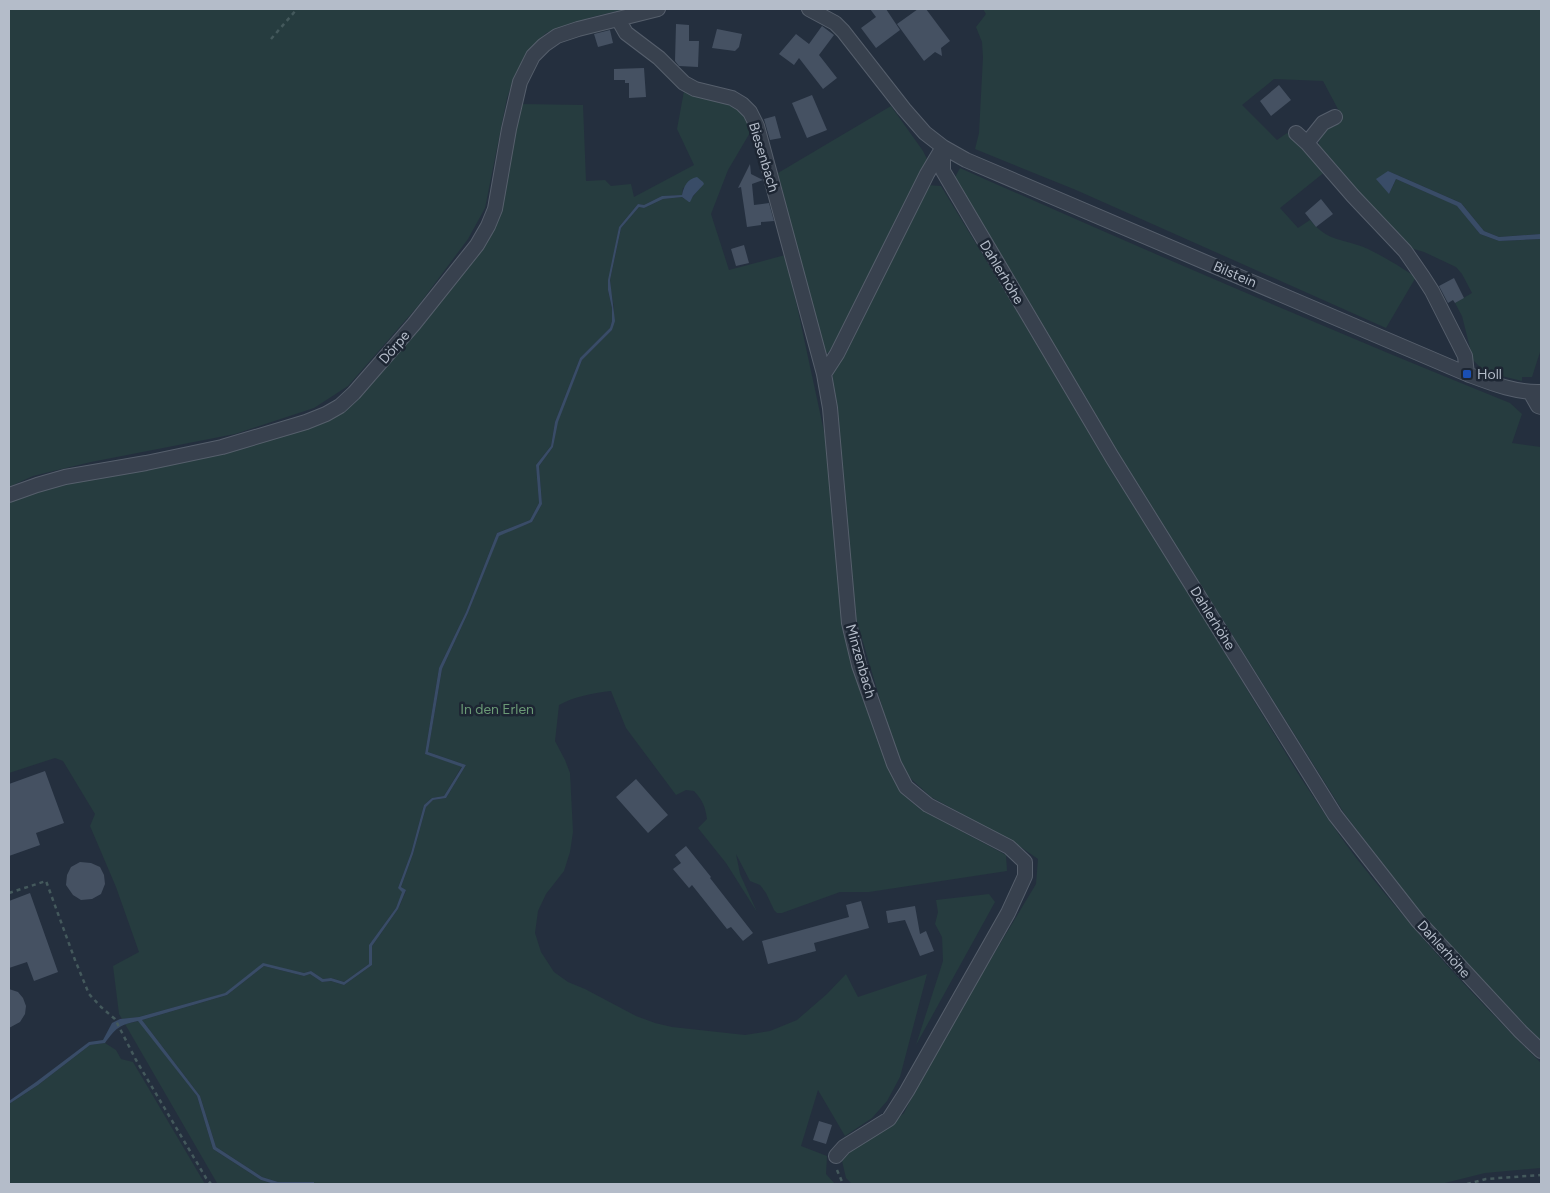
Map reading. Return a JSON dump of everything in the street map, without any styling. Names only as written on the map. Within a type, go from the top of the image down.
[{"type":"street","points":[[618,19],[658,9]]},
{"type":"street","points":[[808,9],[835,23],[843,31],[904,109],[925,133],[943,147],[927,174],[837,354],[824,374]]},
{"type":"street","name":"Biesenbach","points":[[618,19],[626,33],[659,58],[684,83],[695,89],[732,98],[750,112],[757,126],[824,374]]},
{"type":"street","name":"Dörpe","points":[[9,495],[65,477],[222,447],[306,422],[340,406],[354,394],[414,324],[477,245],[488,226],[496,208],[509,129],[520,82],[533,56],[557,36],[618,19]]},
{"type":"street","points":[[1307,143],[1322,123],[1335,117]]},
{"type":"street","points":[[1296,133],[1405,251],[1432,291],[1465,356],[1467,374]]},
{"type":"street","name":"Bilstein","points":[[943,147],[966,160],[1467,374],[1500,387],[1536,392],[1538,406],[1541,407]]},
{"type":"street","name":"Dahlerhöhe","points":[[943,147],[942,171],[1112,457],[1335,815],[1418,922],[1541,1051]]},
{"type":"street","name":"Minzenbach","points":[[824,374],[830,408],[849,623],[860,665],[894,764],[906,787],[928,805],[1009,847],[1025,862],[1025,876],[1003,921],[907,1091],[889,1119],[844,1147],[836,1156]]},
{"type":"path","points":[[271,39],[297,9]]},
{"type":"path","points":[[9,892],[46,881],[89,994],[115,1019],[136,1060],[211,1184]]},
{"type":"path","points":[[1467,1184],[1486,1179],[1541,1175]]},
{"type":"green space","points":[[9,9],[626,9],[592,17],[546,33],[528,51],[516,73],[507,98],[485,208],[468,239],[418,306],[348,386],[314,408],[235,434],[91,462],[33,476],[9,487]]},
{"type":"green space","points":[[983,9],[1541,9],[1541,234],[1499,237],[1484,231],[1461,203],[1388,171],[1389,194],[1396,179],[1458,206],[1480,234],[1499,241],[1541,239],[1541,349],[1532,377],[1522,377],[1522,381],[1485,372],[1473,360],[1462,316],[1455,303],[1472,293],[1462,274],[1456,267],[1424,252],[1407,247],[1318,148],[1322,135],[1337,121],[1339,111],[1323,81],[1274,79],[1242,105],[1277,140],[1287,133],[1300,143],[1326,171],[1280,208],[1298,228],[1310,220],[1324,233],[1368,249],[1416,277],[1386,328],[1076,190],[975,149],[979,133],[983,57],[982,42],[976,27],[986,14]]},
{"type":"green space","name":"In den Erlen","points":[[684,91],[715,98],[733,106],[746,120],[751,131],[728,170],[711,214],[729,270],[785,255],[825,436],[843,622],[882,744],[901,793],[920,809],[1006,855],[1007,871],[869,892],[840,892],[782,913],[777,913],[760,885],[750,881],[736,854],[740,874],[757,912],[726,863],[698,828],[707,819],[700,798],[694,791],[686,790],[676,795],[626,728],[611,691],[571,699],[559,705],[555,741],[570,773],[573,832],[570,852],[564,871],[546,894],[538,911],[535,933],[541,952],[554,972],[568,982],[636,1016],[655,1023],[672,1027],[745,1035],[770,1031],[797,1020],[827,994],[846,974],[858,997],[927,974],[900,1077],[887,1101],[872,1118],[845,1136],[818,1090],[801,1146],[827,1156],[826,1174],[835,1184],[314,1184],[313,1182],[278,1182],[262,1177],[216,1147],[200,1096],[142,1020],[227,995],[264,966],[304,976],[310,974],[322,982],[331,981],[344,985],[372,965],[372,946],[398,909],[406,891],[401,887],[413,854],[426,807],[433,800],[446,798],[466,765],[428,752],[442,669],[468,613],[499,535],[532,522],[542,504],[539,466],[553,447],[557,422],[582,360],[612,330],[614,308],[610,280],[621,228],[639,207],[644,208],[663,199],[682,197],[684,199],[691,199],[703,184],[683,188],[682,195],[662,196],[644,205],[638,204],[619,227],[608,290],[612,308],[610,328],[580,358],[555,422],[551,446],[536,465],[539,503],[530,520],[497,533],[466,612],[439,668],[425,754],[462,766],[444,796],[432,798],[424,805],[411,853],[398,888],[403,891],[396,908],[369,945],[369,964],[344,982],[331,978],[323,979],[311,971],[304,973],[263,964],[226,993],[139,1017],[122,1019],[119,1014],[113,966],[139,952],[116,887],[90,826],[95,814],[63,761],[55,758],[9,773],[9,502],[36,489],[181,462],[359,397],[430,315],[491,235],[501,213],[521,104],[583,105],[586,181],[605,180],[611,186],[631,184],[634,197],[694,165],[677,129]]},
{"type":"green space","points":[[891,106],[928,161],[830,351],[824,355],[778,173]]},
{"type":"green space","points":[[960,168],[1234,288],[1510,403],[1522,414],[1512,443],[1541,447],[1541,1045],[1523,1029],[1423,916],[1344,813],[1117,452],[954,179]]},
{"type":"green space","points":[[927,185],[941,186],[1299,775],[1331,823],[1365,869],[1428,944],[1472,993],[1541,1063],[1541,1168],[1485,1173],[1441,1184],[852,1184],[846,1178],[842,1161],[852,1147],[883,1131],[904,1113],[933,1055],[1036,884],[1038,859],[1015,843],[931,797],[908,776],[892,740],[852,605],[831,395],[833,373]]},
{"type":"green space","points":[[989,894],[995,902],[916,1045],[943,961],[942,937],[935,924],[938,912],[936,900]]},
{"type":"green space","points":[[139,1021],[197,1096],[213,1149],[261,1180],[274,1184],[217,1183],[125,1024]]},
{"type":"green space","points":[[105,1043],[116,1050],[121,1059],[133,1062],[205,1184],[9,1184],[9,1104],[38,1085],[90,1045]]},
{"type":"water","points":[[1388,171],[1461,203],[1484,231],[1499,237],[1541,234],[1541,239],[1499,241],[1480,234],[1457,206],[1396,179],[1389,194],[1376,179]]},
{"type":"water","points":[[697,177],[704,184],[690,202],[682,197],[663,199],[644,208],[639,207],[621,228],[610,280],[615,321],[612,330],[582,360],[558,422],[553,447],[539,466],[542,504],[532,522],[499,536],[468,613],[442,669],[428,752],[466,765],[446,798],[433,800],[426,807],[413,854],[401,887],[406,890],[398,909],[372,946],[372,965],[344,985],[331,981],[322,982],[310,974],[304,976],[264,966],[227,995],[142,1020],[200,1096],[216,1147],[262,1177],[278,1182],[314,1182],[314,1184],[274,1184],[261,1180],[213,1149],[197,1096],[138,1021],[118,1028],[105,1043],[90,1045],[38,1085],[9,1104],[9,1101],[89,1042],[103,1040],[112,1023],[120,1019],[139,1017],[225,993],[263,963],[304,973],[311,971],[323,979],[331,978],[344,982],[369,964],[369,945],[396,908],[402,892],[398,888],[411,853],[424,805],[432,798],[444,796],[462,767],[425,754],[439,668],[466,612],[497,533],[530,520],[539,503],[536,465],[551,446],[555,422],[580,358],[610,328],[612,308],[608,280],[619,227],[638,204],[644,205],[662,196],[682,195],[686,183]]},
{"type":"building","points":[[870,9],[886,9],[900,30],[876,48],[861,28],[876,17]]},
{"type":"building","points":[[918,9],[926,9],[950,41],[941,48],[942,56],[935,52],[924,61],[897,24]]},
{"type":"building","points":[[676,24],[689,25],[689,41],[699,41],[698,67],[679,66],[675,61]]},
{"type":"building","points":[[822,26],[834,35],[819,55],[837,78],[823,89],[799,58],[794,65],[779,54],[796,34],[809,44]]},
{"type":"building","points":[[717,29],[742,34],[739,47],[735,51],[712,48]]},
{"type":"building","points":[[610,30],[613,43],[598,47],[594,34]]},
{"type":"building","points":[[644,68],[646,97],[629,98],[629,83],[625,83],[625,80],[614,80],[614,69]]},
{"type":"building","points":[[1279,85],[1291,100],[1271,116],[1260,101]]},
{"type":"building","points":[[812,95],[827,130],[807,138],[792,103]]},
{"type":"building","points":[[775,116],[781,138],[770,140],[764,119]]},
{"type":"building","points":[[750,164],[751,174],[763,180],[752,184],[754,205],[769,203],[774,221],[761,222],[761,225],[747,227],[741,187],[738,188]]},
{"type":"building","points":[[1321,199],[1333,214],[1316,227],[1305,213]]},
{"type":"building","points":[[744,245],[749,263],[736,266],[731,249]]},
{"type":"building","points":[[1454,278],[1464,298],[1455,303],[1453,300],[1448,303],[1439,286]]},
{"type":"building","points":[[45,771],[64,823],[36,833],[40,845],[9,856],[9,784]]},
{"type":"building","points":[[636,779],[668,815],[648,833],[616,797]]},
{"type":"building","points":[[686,846],[753,933],[743,941],[731,927],[727,929],[692,885],[689,888],[673,869],[681,863],[675,855]]},
{"type":"building","points":[[80,862],[91,863],[100,867],[104,875],[105,884],[101,894],[92,899],[81,900],[73,895],[66,885],[67,875],[71,867]]},
{"type":"building","points":[[30,893],[58,972],[34,981],[27,962],[9,968],[9,901]]},
{"type":"building","points":[[861,901],[869,928],[814,943],[816,951],[768,964],[762,941],[849,917],[846,905]]},
{"type":"building","points":[[915,906],[920,934],[926,931],[934,951],[920,956],[905,920],[888,923],[886,911]]},
{"type":"building","points":[[9,989],[18,992],[26,1006],[25,1014],[20,1022],[9,1028]]},
{"type":"building","points":[[819,1121],[832,1125],[826,1144],[813,1140]]},
{"type":"place","name":"Holl","points":[[1467,374]]}]
